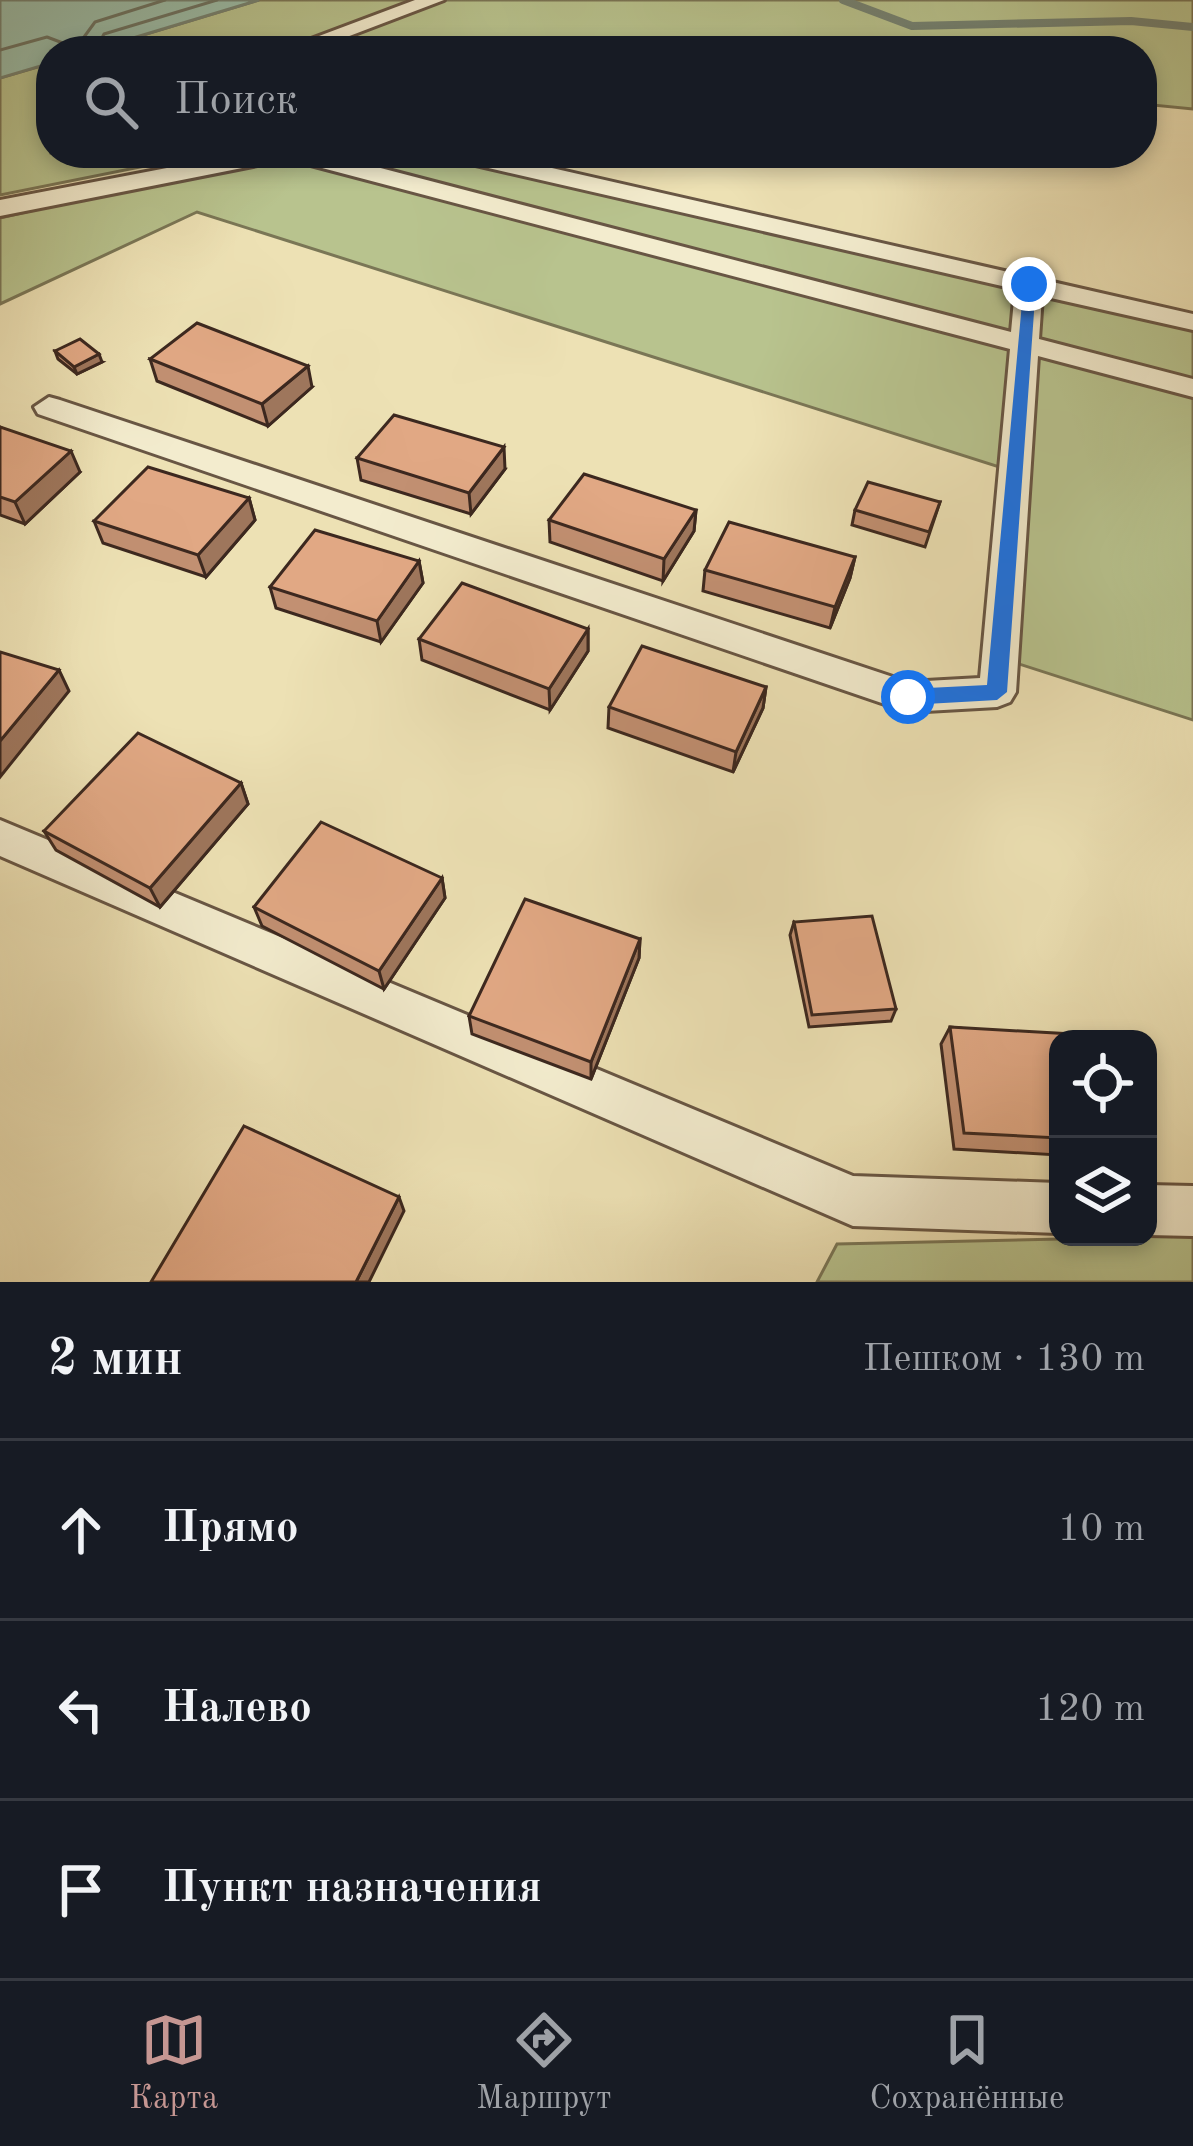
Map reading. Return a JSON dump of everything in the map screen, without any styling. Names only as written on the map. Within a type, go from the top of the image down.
[{"type":"street","points":[[332,36],[434,0]]},
{"type":"street","points":[[0,208],[205,168]]},
{"type":"street","points":[[353,168],[1193,388]]},
{"type":"street","points":[[520,168],[1193,322]]},
{"type":"street","points":[[49,407],[908,697],[997,692],[1029,284]]},
{"type":"street","points":[[0,837],[854,1201],[1049,1208]]},
{"type":"street","points":[[1157,1210],[1193,1211]]},
{"type":"shaded area","points":[[259,0],[1193,0],[1193,109],[1157,105],[1157,36],[140,36]]},
{"type":"shaded area","points":[[36,67],[36,168],[135,168],[0,195],[0,78]]},
{"type":"shaded area","points":[[222,168],[524,168],[1193,324],[1193,720],[985,653],[1009,470],[197,212],[0,304],[0,218]]},
{"type":"shaded area","points":[[1193,1232],[1193,1282],[817,1282],[837,1244],[1049,1239],[1049,1246],[1157,1246],[1157,1233]]},
{"type":"water","points":[[0,0],[259,0],[140,36],[36,36],[36,67],[0,78]]},
{"type":"building","points":[[197,323],[308,366],[262,404],[150,359]]},
{"type":"building","points":[[80,339],[99,354],[74,367],[55,351]]},
{"type":"building","points":[[394,415],[504,447],[469,493],[357,458]]},
{"type":"building","points":[[0,427],[71,451],[15,502],[0,497]]},
{"type":"building","points":[[148,467],[249,498],[198,555],[94,521]]},
{"type":"building","points":[[584,474],[696,510],[664,559],[549,520]]},
{"type":"building","points":[[868,482],[940,502],[929,532],[855,510]]},
{"type":"building","points":[[729,522],[855,557],[835,607],[705,570]]},
{"type":"building","points":[[315,530],[419,561],[377,621],[270,587]]},
{"type":"building","points":[[462,583],[588,629],[549,689],[419,639]]},
{"type":"building","points":[[642,646],[766,687],[736,752],[609,707]]},
{"type":"building","points":[[0,652],[59,670],[0,741]]},
{"type":"building","points":[[138,733],[241,783],[150,888],[44,831]]},
{"type":"building","points":[[321,822],[442,878],[379,971],[254,907]]},
{"type":"building","points":[[525,899],[640,939],[591,1062],[469,1016]]},
{"type":"building","points":[[872,916],[896,1009],[812,1015],[794,922]]},
{"type":"building","points":[[950,1027],[1049,1033],[1049,1138],[964,1133]]},
{"type":"building","points":[[244,1126],[399,1197],[356,1282],[151,1282]]},
{"type":"waterway","points":[[843,0],[912,26],[1131,21],[1193,27]]},
{"type":"route","points":[[908,697],[997,692],[1029,284]]}]
